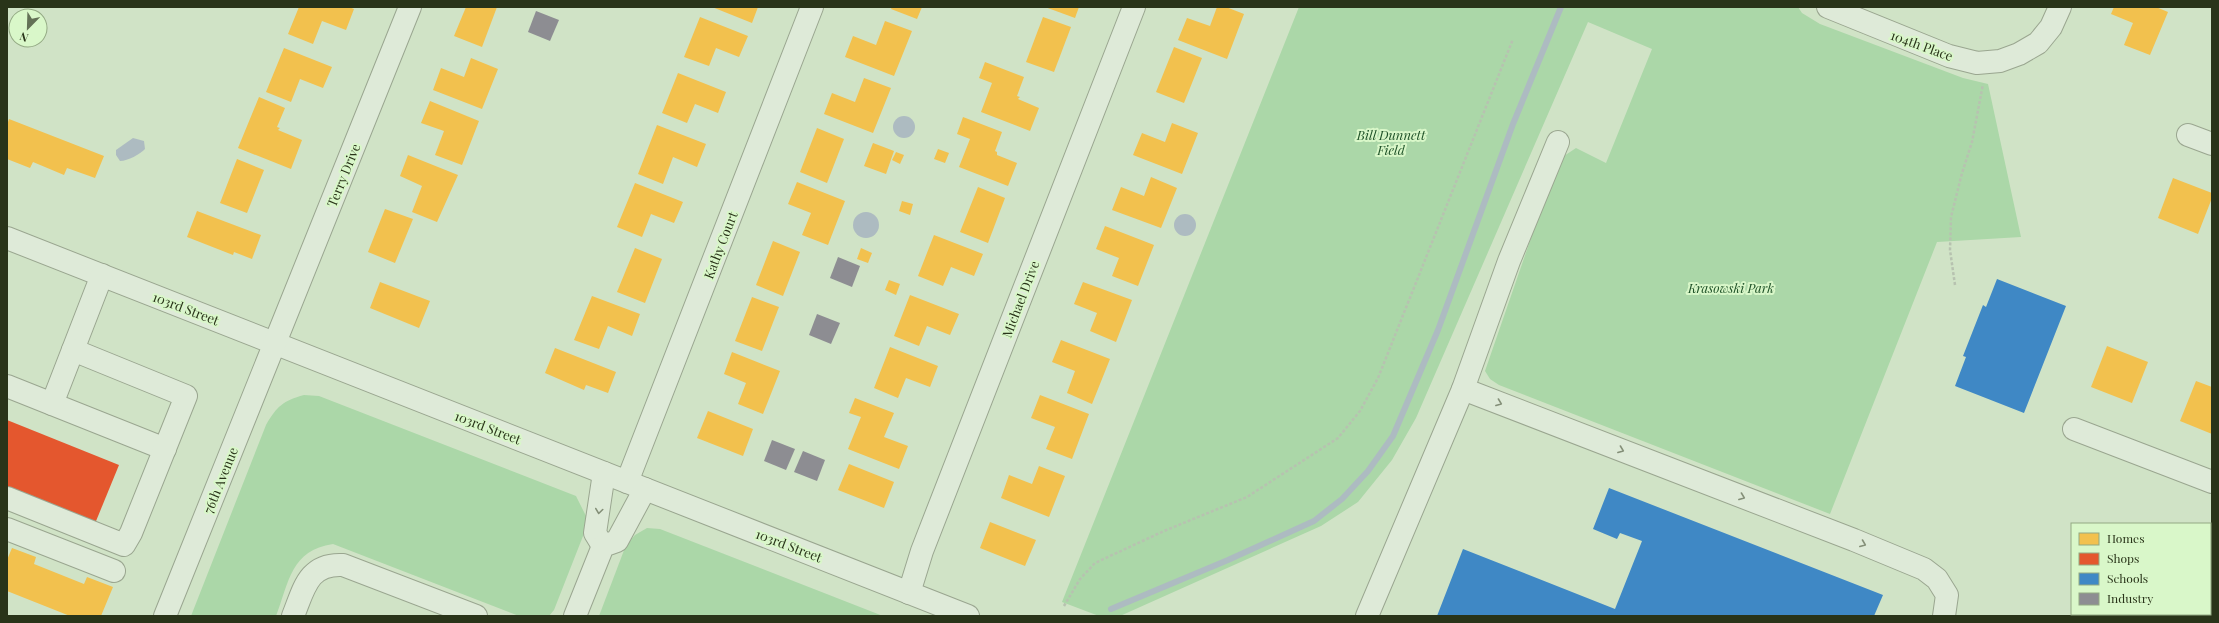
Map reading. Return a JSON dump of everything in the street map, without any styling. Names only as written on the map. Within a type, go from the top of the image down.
[{"type":"street","name":"Terry Drive","points":[[276,344],[410,7]]},
{"type":"street","name":"Kathy Court","points":[[603,546],[617,541],[636,485],[812,7]]},
{"type":"street","name":"Michael Drive","points":[[909,593],[922,551],[1134,7]]},
{"type":"street","name":"104th Place","points":[[1828,7],[1835,12],[1949,56],[1977,63],[2000,61],[2019,54],[2038,43],[2052,27],[2060,7]]},
{"type":"street","points":[[2188,135],[2212,144]]},
{"type":"street","points":[[1367,616],[1463,389],[1509,261],[1558,142]]},
{"type":"street","name":"103rd Street","points":[[7,238],[968,616]]},
{"type":"street","points":[[52,404],[102,275]]},
{"type":"street","name":"76th Avenue","points":[[165,616],[276,344]]},
{"type":"street","points":[[7,498],[124,545],[131,533],[186,396],[73,350]]},
{"type":"street","points":[[7,386],[165,449]]},
{"type":"street","points":[[1463,389],[1906,561],[1937,579],[1946,606]]},
{"type":"street","points":[[2074,429],[2212,482]]},
{"type":"street","points":[[575,616],[603,546],[595,533],[604,473]]},
{"type":"street","points":[[7,529],[114,571]]},
{"type":"street","points":[[293,616],[304,589],[314,572],[329,564],[342,565],[476,616]]},
{"type":"path","points":[[1064,606],[1080,579],[1095,563],[1164,531],[1247,497],[1338,438],[1360,411],[1378,378],[1513,39]]},
{"type":"path","points":[[1955,285],[1950,250],[1951,217],[1962,173],[1972,142],[1986,62]]},
{"type":"green space","points":[[1299,7],[1798,7],[1802,13],[1820,24],[1963,78],[1988,84],[2021,237],[1937,242],[1830,514],[1499,385],[1490,379],[1485,371],[1558,160],[1576,148],[1606,163],[1652,49],[1588,22],[1416,418],[1392,460],[1358,502],[1321,526],[1120,616],[1099,616],[1062,602]]},
{"type":"green space","points":[[304,395],[319,396],[576,496],[587,518],[585,531],[554,610],[549,616],[519,616],[333,544],[319,547],[308,553],[300,560],[289,580],[276,616],[191,616],[266,425],[281,405]]},
{"type":"green space","points":[[647,528],[660,529],[883,616],[599,616],[626,545],[635,535]]},
{"type":"shaded area","points":[[904,116],[912,119],[915,127],[912,135],[904,138],[896,135],[893,127],[896,119]]},
{"type":"shaded area","points":[[133,138],[144,141],[145,149],[134,157],[120,161],[116,155],[116,150]]},
{"type":"shaded area","points":[[866,212],[875,216],[879,225],[875,234],[866,238],[857,234],[853,225],[857,216]]},
{"type":"shaded area","points":[[1185,214],[1193,217],[1196,225],[1193,233],[1185,236],[1177,233],[1174,225],[1177,217]]},
{"type":"building: Homes","points":[[299,7],[349,7],[354,9],[346,30],[322,21],[313,44],[288,34]]},
{"type":"building: Homes","points":[[466,7],[497,7],[482,47],[454,36]]},
{"type":"building: Homes","points":[[712,7],[758,7],[752,23]]},
{"type":"building: Homes","points":[[892,7],[922,7],[917,19],[891,9]]},
{"type":"building: Homes","points":[[1045,7],[1079,7],[1075,18]]},
{"type":"building: Homes","points":[[1217,7],[1226,7],[1244,14],[1227,59],[1178,40],[1187,18],[1210,26]]},
{"type":"building: Homes","points":[[2114,7],[2156,7],[2168,12],[2150,55],[2124,45],[2133,23],[2111,14]]},
{"type":"building: Homes","points":[[700,17],[748,36],[739,57],[716,48],[709,66],[684,57]]},
{"type":"building: Homes","points":[[1043,17],[1071,27],[1054,72],[1026,62]]},
{"type":"building: Homes","points":[[885,21],[912,31],[894,76],[845,57],[853,36],[876,45]]},
{"type":"building: Homes","points":[[1174,47],[1202,58],[1184,103],[1156,92]]},
{"type":"building: Homes","points":[[284,48],[332,67],[323,88],[300,79],[291,102],[266,92]]},
{"type":"building: Homes","points":[[471,58],[498,69],[482,109],[433,90],[441,68],[464,77]]},
{"type":"building: Homes","points":[[985,62],[1024,77],[1017,96],[1020,97],[1018,99],[1039,108],[1030,131],[981,112],[992,83],[979,78]]},
{"type":"building: Homes","points":[[678,73],[726,92],[718,113],[695,104],[687,123],[662,113]]},
{"type":"building: Homes","points":[[864,78],[891,88],[873,133],[824,114],[832,93],[855,102]]},
{"type":"building: Homes","points":[[259,97],[285,108],[277,127],[280,128],[278,130],[302,140],[291,169],[238,148]]},
{"type":"building: Homes","points":[[430,101],[479,121],[462,165],[435,155],[444,131],[421,123]]},
{"type":"building: Homes","points":[[963,117],[1002,132],[995,151],[997,152],[997,155],[1017,163],[1008,186],[959,167],[970,139],[957,134]]},
{"type":"building: Homes","points":[[9,119],[104,156],[95,178],[67,168],[64,175],[33,162],[30,168],[7,159],[7,125]]},
{"type":"building: Homes","points":[[1172,123],[1198,133],[1182,174],[1133,155],[1142,133],[1165,142]]},
{"type":"building: Homes","points":[[657,125],[706,144],[697,167],[673,157],[663,184],[638,174]]},
{"type":"building: Homes","points":[[817,128],[844,139],[827,183],[800,172]]},
{"type":"building: Homes","points":[[873,143],[894,151],[886,174],[864,166]]},
{"type":"building: Homes","points":[[938,149],[949,153],[945,163],[934,159]]},
{"type":"building: Homes","points":[[896,152],[904,155],[900,164],[892,160]]},
{"type":"building: Homes","points":[[408,155],[458,175],[437,222],[412,212],[422,186],[400,176]]},
{"type":"building: Homes","points":[[237,159],[264,170],[247,213],[220,203]]},
{"type":"building: Homes","points":[[1151,177],[1177,188],[1161,228],[1112,210],[1121,187],[1144,196]]},
{"type":"building: Homes","points":[[2173,178],[2212,193],[2212,198],[2198,234],[2158,218]]},
{"type":"building: Homes","points":[[797,182],[845,201],[828,245],[802,235],[811,213],[788,204]]},
{"type":"building: Homes","points":[[635,183],[683,202],[674,223],[651,214],[642,237],[617,227]]},
{"type":"building: Homes","points":[[978,187],[1005,198],[988,243],[960,232]]},
{"type":"building: Homes","points":[[902,201],[913,204],[910,215],[899,211]]},
{"type":"building: Homes","points":[[385,209],[413,219],[395,263],[368,252]]},
{"type":"building: Homes","points":[[197,211],[261,235],[252,259],[234,252],[233,255],[187,237]]},
{"type":"building: Homes","points":[[1105,226],[1154,245],[1138,286],[1112,276],[1119,258],[1096,249]]},
{"type":"building: Homes","points":[[934,235],[983,254],[974,276],[951,267],[943,286],[918,276]]},
{"type":"building: Homes","points":[[773,241],[800,252],[783,296],[756,285]]},
{"type":"building: Homes","points":[[635,248],[662,259],[645,303],[617,292]]},
{"type":"building: Homes","points":[[861,248],[872,253],[868,263],[857,259]]},
{"type":"building: Homes","points":[[889,280],[900,284],[896,295],[885,290]]},
{"type":"building: Homes","points":[[380,282],[430,301],[419,328],[370,308]]},
{"type":"building: Homes","points":[[1083,282],[1132,300],[1116,342],[1090,331],[1097,313],[1074,304]]},
{"type":"building: Homes","points":[[910,295],[959,314],[950,335],[927,326],[919,346],[894,336]]},
{"type":"building: Homes","points":[[592,296],[640,314],[632,336],[608,326],[599,349],[574,340]]},
{"type":"building: Homes","points":[[752,297],[779,307],[762,351],[735,341]]},
{"type":"building: Homes","points":[[1061,340],[1110,359],[1092,404],[1067,393],[1075,371],[1052,362]]},
{"type":"building: Homes","points":[[2107,346],[2148,362],[2132,403],[2091,387]]},
{"type":"building: Homes","points":[[890,347],[938,366],[930,387],[906,378],[898,398],[874,388]]},
{"type":"building: Homes","points":[[555,348],[616,372],[608,393],[586,385],[584,390],[545,373]]},
{"type":"building: Homes","points":[[732,352],[780,371],[763,414],[738,404],[746,383],[724,374]]},
{"type":"building: Homes","points":[[2196,381],[2212,387],[2212,434],[2180,421]]},
{"type":"building: Homes","points":[[1040,395],[1089,414],[1072,459],[1046,449],[1055,427],[1031,418]]},
{"type":"building: Homes","points":[[855,398],[894,413],[884,437],[908,446],[899,469],[848,449],[861,417],[849,413]]},
{"type":"building: Homes","points":[[708,411],[753,429],[743,456],[697,438]]},
{"type":"building: Homes","points":[[849,464],[894,482],[884,508],[838,490]]},
{"type":"building: Homes","points":[[1039,466],[1065,476],[1049,517],[1001,498],[1009,475],[1032,484]]},
{"type":"building: Homes","points":[[990,522],[1036,540],[1025,566],[980,548]]},
{"type":"building: Homes","points":[[12,548],[36,557],[34,564],[84,584],[87,577],[113,587],[101,616],[70,616],[7,591],[7,560]]},
{"type":"building: Homes","points":[[2211,570],[2212,570],[2211,602]]},
{"type":"building: Shops","points":[[7,420],[119,465],[94,526],[7,491]]},
{"type":"building: Schools","points":[[1997,279],[2066,306],[2024,413],[1955,386],[1966,357],[1963,356],[1983,305],[1986,307]]},
{"type":"building: Schools","points":[[1609,488],[1883,595],[1874,616],[1437,616],[1463,549],[1615,609],[1642,541],[1620,533],[1617,539],[1593,529]]},
{"type":"building: Industry","points":[[536,11],[559,20],[550,41],[528,32]]},
{"type":"building: Industry","points":[[838,257],[860,266],[852,287],[830,278]]},
{"type":"building: Industry","points":[[817,314],[840,323],[831,344],[809,335]]},
{"type":"building: Industry","points":[[772,440],[795,449],[786,470],[764,461]]},
{"type":"building: Industry","points":[[803,451],[825,460],[817,481],[794,472]]},
{"type":"waterway","points":[[1111,609],[1228,560],[1314,521],[1342,499],[1368,471],[1393,436],[1438,330],[1513,124],[1561,7]]},
{"type":"park label","name":"Bill Dunnett Field","points":[[1391,142]]},
{"type":"park label","name":"Krasowski Park","points":[[1731,287]]}]
